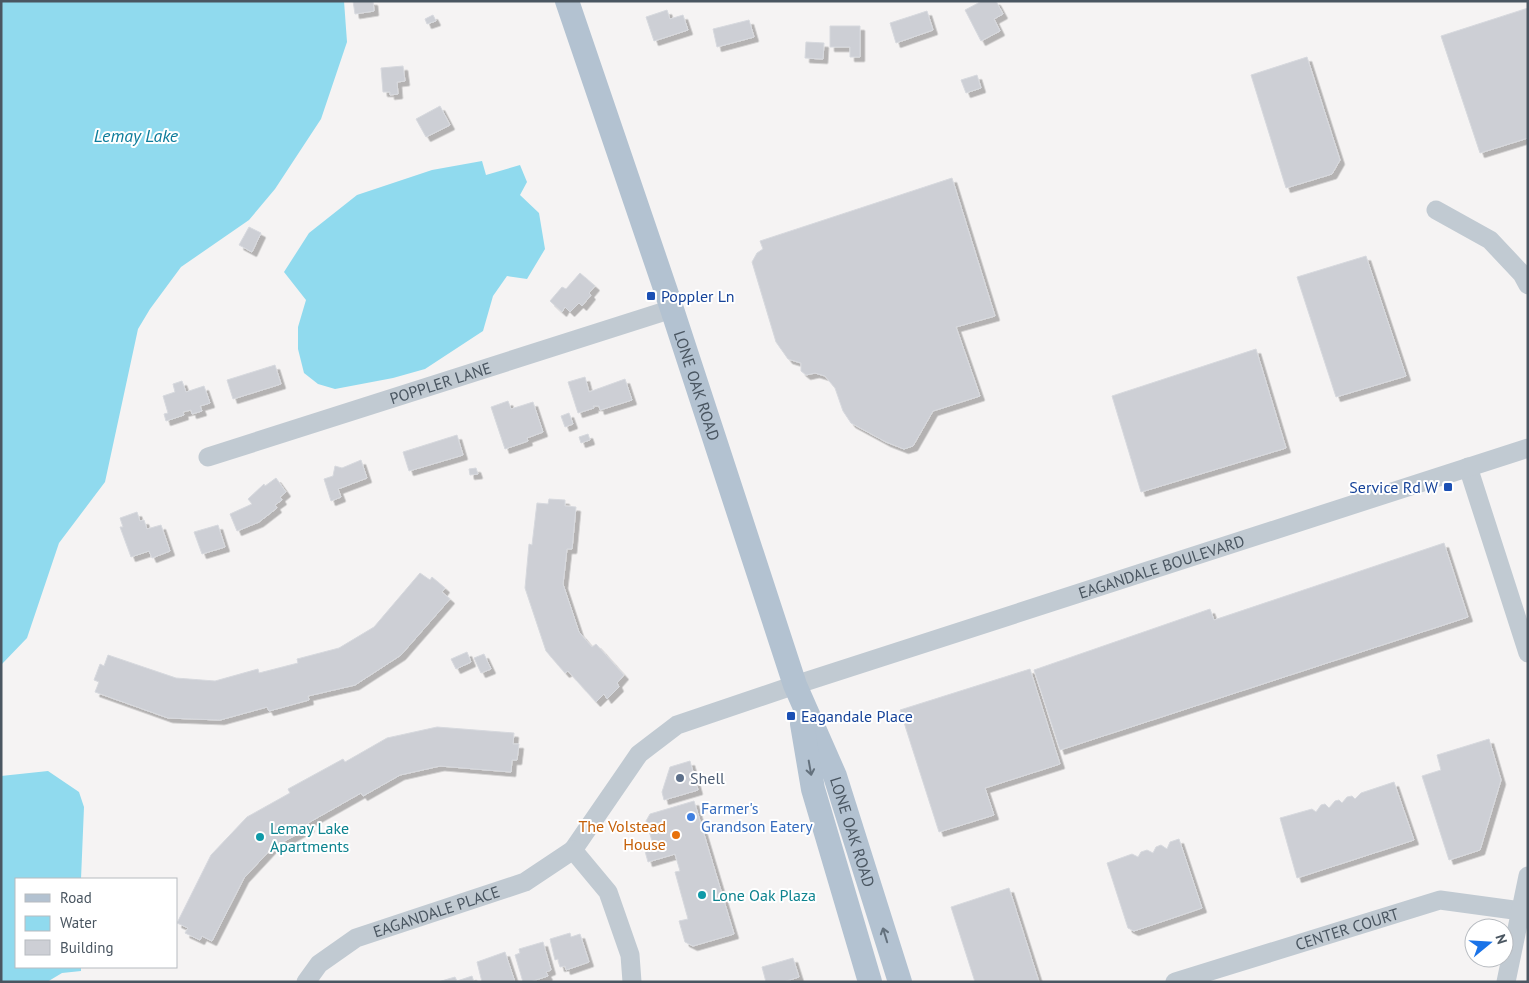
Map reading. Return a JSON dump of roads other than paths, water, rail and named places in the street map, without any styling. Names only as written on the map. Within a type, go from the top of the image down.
[{"type":"main road","name":"LONE OAK ROAD","points":[[567,1],[672,309],[794,685],[835,776],[900,982]]},
{"type":"main road","name":"LONE OAK ROAD","points":[[794,685],[814,789],[870,982]]},
{"type":"street","points":[[1436,210],[1490,240],[1522,274],[1528,285]]},
{"type":"street","name":"POPPLER LANE","points":[[208,457],[672,309]]},
{"type":"street","name":"EAGANDALE BOULEVARD","points":[[794,685],[1528,448]]},
{"type":"street","points":[[1468,467],[1528,653]]},
{"type":"street","name":"EAGANDALE PLACE","points":[[306,982],[320,964],[356,938],[525,882],[574,850],[639,754],[677,725],[794,685]]},
{"type":"street","points":[[574,850],[608,892],[630,955],[632,982]]},
{"type":"street","points":[[1506,982],[1528,876]]},
{"type":"street","name":"CENTER COURT","points":[[1175,982],[1440,900],[1521,911]]},
{"type":"water","name":"Lemay Lake","points":[[1,1],[344,1],[347,42],[321,119],[275,189],[249,220],[181,267],[150,309],[138,329],[105,482],[59,543],[27,638],[1,665]]},
{"type":"water","points":[[482,161],[486,175],[520,165],[527,182],[520,195],[539,213],[545,249],[527,279],[507,276],[493,296],[483,331],[425,369],[393,378],[335,389],[318,384],[304,373],[298,349],[298,327],[306,300],[284,272],[309,233],[357,195],[432,170]]},
{"type":"water","points":[[48,771],[79,792],[84,807],[81,878],[15,878],[15,968],[81,968],[81,971],[62,973],[47,982],[1,982],[1,776]]},
{"type":"place","name":"Poppler Ln","points":[[651,296]]},
{"type":"place","name":"Service Rd W","points":[[1448,487]]},
{"type":"place","name":"Eagandale Place","points":[[791,716]]},
{"type":"place","name":"Shell","points":[[680,778]]},
{"type":"place","name":"Farmer's Grandson Eatery","points":[[691,817]]},
{"type":"place","name":"The Volstead House","points":[[676,835]]},
{"type":"place","name":"Lemay Lake Apartments","points":[[260,837]]},
{"type":"place","name":"Lone Oak Plaza","points":[[702,895]]}]
